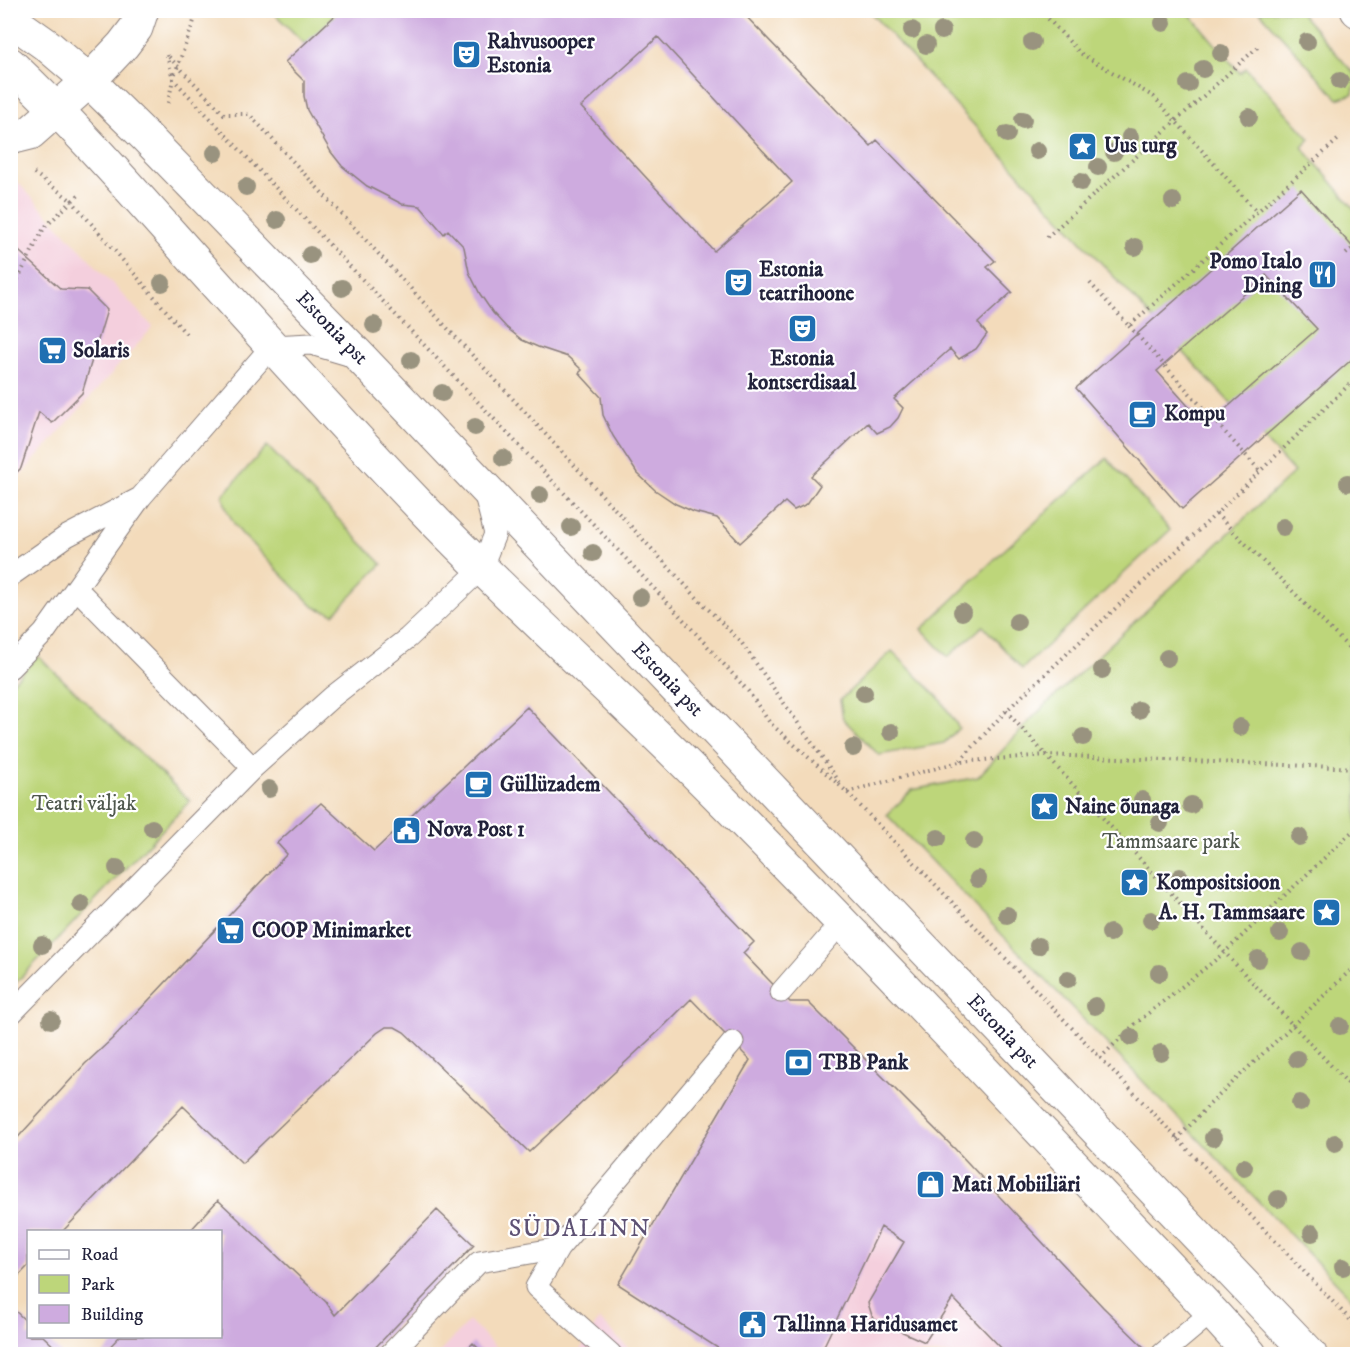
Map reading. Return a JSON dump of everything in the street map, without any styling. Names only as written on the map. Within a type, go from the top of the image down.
[{"type":"main road","points":[[10,138],[30,133],[89,81],[136,28],[142,10]]},
{"type":"main road","name":"Estonia pst","points":[[10,19],[48,46],[89,81],[146,136],[361,358],[483,489],[1310,1354]]},
{"type":"main road","name":"Estonia pst","points":[[10,64],[57,110],[394,480],[481,569],[652,730],[842,923],[1250,1354]]},
{"type":"lane","points":[[10,668],[44,633],[141,497],[272,346],[311,344],[361,358]]},
{"type":"lane","points":[[10,1015],[253,768],[332,697],[408,638],[481,569],[495,534],[483,489]]},
{"type":"lane","points":[[10,576],[67,536],[141,497]]},
{"type":"lane","points":[[76,588],[253,768]]},
{"type":"lane","points":[[781,992],[842,923]]},
{"type":"lane","points":[[611,1354],[536,1287],[559,1248],[733,1042]]},
{"type":"lane","points":[[390,1354],[479,1262],[559,1248]]},
{"type":"lane","points":[[1162,1354],[1212,1312]]},
{"type":"path","points":[[173,79],[198,10]]},
{"type":"path","points":[[1040,10],[1080,53],[1154,97],[1257,212]]},
{"type":"path","points":[[1047,237],[1260,45]]},
{"type":"path","points":[[847,792],[741,642],[700,601],[249,114],[224,114],[167,55],[173,79],[681,616],[748,691],[770,723],[847,792],[1358,1328]]},
{"type":"path","points":[[1128,326],[1341,137]]},
{"type":"path","points":[[26,167],[72,201],[186,334]]},
{"type":"path","points":[[12,290],[44,228],[85,190]]},
{"type":"path","points":[[1346,254],[1358,244]]},
{"type":"path","points":[[1090,284],[1260,471]]},
{"type":"path","points":[[958,762],[1006,711],[1216,514],[1358,376]]},
{"type":"path","points":[[1216,514],[1358,657]]},
{"type":"path","points":[[1006,711],[1224,953],[1358,1094]]},
{"type":"path","points":[[847,792],[958,762],[1046,755],[1358,768]]},
{"type":"path","points":[[1100,1058],[1135,1024],[1224,953],[1358,826]]},
{"type":"path","points":[[1177,1139],[1209,1105],[1358,963]]},
{"type":"shaded area","points":[[11,175],[153,327],[11,486]]},
{"type":"shaded area","points":[[955,1149],[1103,1307],[1151,1354],[828,1354],[821,1352],[881,1227],[904,1242]]},
{"type":"shaded area","points":[[599,1319],[634,1354],[578,1354]]},
{"type":"shaded area","points":[[469,1321],[503,1354],[438,1354]]},
{"type":"green space","points":[[271,10],[341,11],[305,44]]},
{"type":"green space","name":"Tammsaare park","points":[[869,11],[1187,11],[1240,73],[1246,68],[1310,139],[1302,147],[1357,212],[1357,1304],[887,815],[912,790],[978,777],[1035,715],[1294,472]]},
{"type":"green space","points":[[1259,11],[1299,11],[1356,76],[1353,94],[1338,99]]},
{"type":"green space","points":[[267,446],[382,564],[334,614],[314,607],[241,533],[227,510],[223,495]]},
{"type":"green space","points":[[1107,458],[1170,530],[1022,669],[983,626],[948,657],[922,629],[1002,552]]},
{"type":"green space","points":[[892,651],[940,699],[959,728],[944,743],[879,755],[843,719],[840,700]]},
{"type":"green space","name":"Teatri väljak","points":[[38,656],[190,801],[11,988],[11,684]]},
{"type":"building","name":"Estonia teatrihoone","points":[[341,10],[740,10],[871,146],[877,140],[995,261],[987,267],[1012,292],[978,323],[987,334],[976,349],[959,359],[950,349],[894,399],[903,408],[890,427],[877,433],[868,423],[811,476],[820,485],[807,504],[794,510],[785,502],[740,543],[717,518],[676,504],[655,490],[637,473],[613,436],[603,415],[601,397],[579,373],[582,370],[568,357],[522,340],[506,327],[480,294],[469,272],[464,247],[448,230],[444,234],[420,206],[402,204],[367,186],[342,166],[331,152],[307,110],[304,81],[285,62]],"holes":[[[658,37],[792,182],[714,251],[581,107]]]},
{"type":"building","points":[[1301,189],[1358,253],[1358,354],[1182,509],[1076,388]],"holes":[[[1266,275],[1317,329],[1206,426],[1157,371]]]},
{"type":"building","name":"Solaris","points":[[10,243],[61,289],[87,290],[107,310],[82,393],[52,423],[39,412],[21,468],[10,479]]},
{"type":"building","points":[[527,707],[754,942],[743,953],[790,1002],[808,1002],[955,1149],[1103,1307],[1151,1354],[1007,1354],[953,1298],[925,1342],[873,1319],[868,1303],[904,1242],[881,1227],[821,1352],[828,1354],[727,1354],[618,1284],[750,1060],[691,999],[529,1152],[404,1032],[395,1027],[386,1027],[377,1033],[242,1163],[183,1106],[64,1230],[27,1230],[27,1267],[10,1285],[10,1146],[85,1064],[112,1039],[287,854],[277,843],[321,803],[374,851]]},
{"type":"building","points":[[218,1200],[326,1302],[335,1315],[437,1210],[474,1245],[369,1354],[103,1354],[118,1338],[222,1338],[222,1230],[191,1230]]},
{"type":"building","points":[[10,1306],[27,1322],[27,1338],[45,1338],[62,1354],[10,1354]]},
{"type":"building","points":[[473,1343],[484,1354],[462,1354]]},
{"type":"place","name":"Rahvusooper Estonia","points":[[466,54]]},
{"type":"place","name":"Uus turg","points":[[1083,146]]},
{"type":"place","name":"Pomo Italo Dining","points":[[1323,274]]},
{"type":"place","name":"Estonia teatrihoone","points":[[738,282]]},
{"type":"place","name":"Estonia kontserdisaal","points":[[802,328]]},
{"type":"place","name":"Solaris","points":[[52,351]]},
{"type":"place","name":"Kompu","points":[[1143,414]]},
{"type":"place","name":"Güllüzadem","points":[[479,785]]},
{"type":"place","name":"Naine õunaga","points":[[1044,807]]},
{"type":"place","name":"Nova Post 1","points":[[406,830]]},
{"type":"place","name":"Kompositsioon","points":[[1135,883]]},
{"type":"place","name":"A. H. Tammsaare","points":[[1326,913]]},
{"type":"place","name":"COOP Minimarket","points":[[231,931]]},
{"type":"place","name":"TBB Pank","points":[[798,1063]]},
{"type":"place","name":"Mati Mobiiliäri","points":[[931,1185]]},
{"type":"place","name":"Tallinna Haridusamet","points":[[753,1325]]},
{"type":"district","name":"SÜDALINN","points":[[580,1229]]}]
